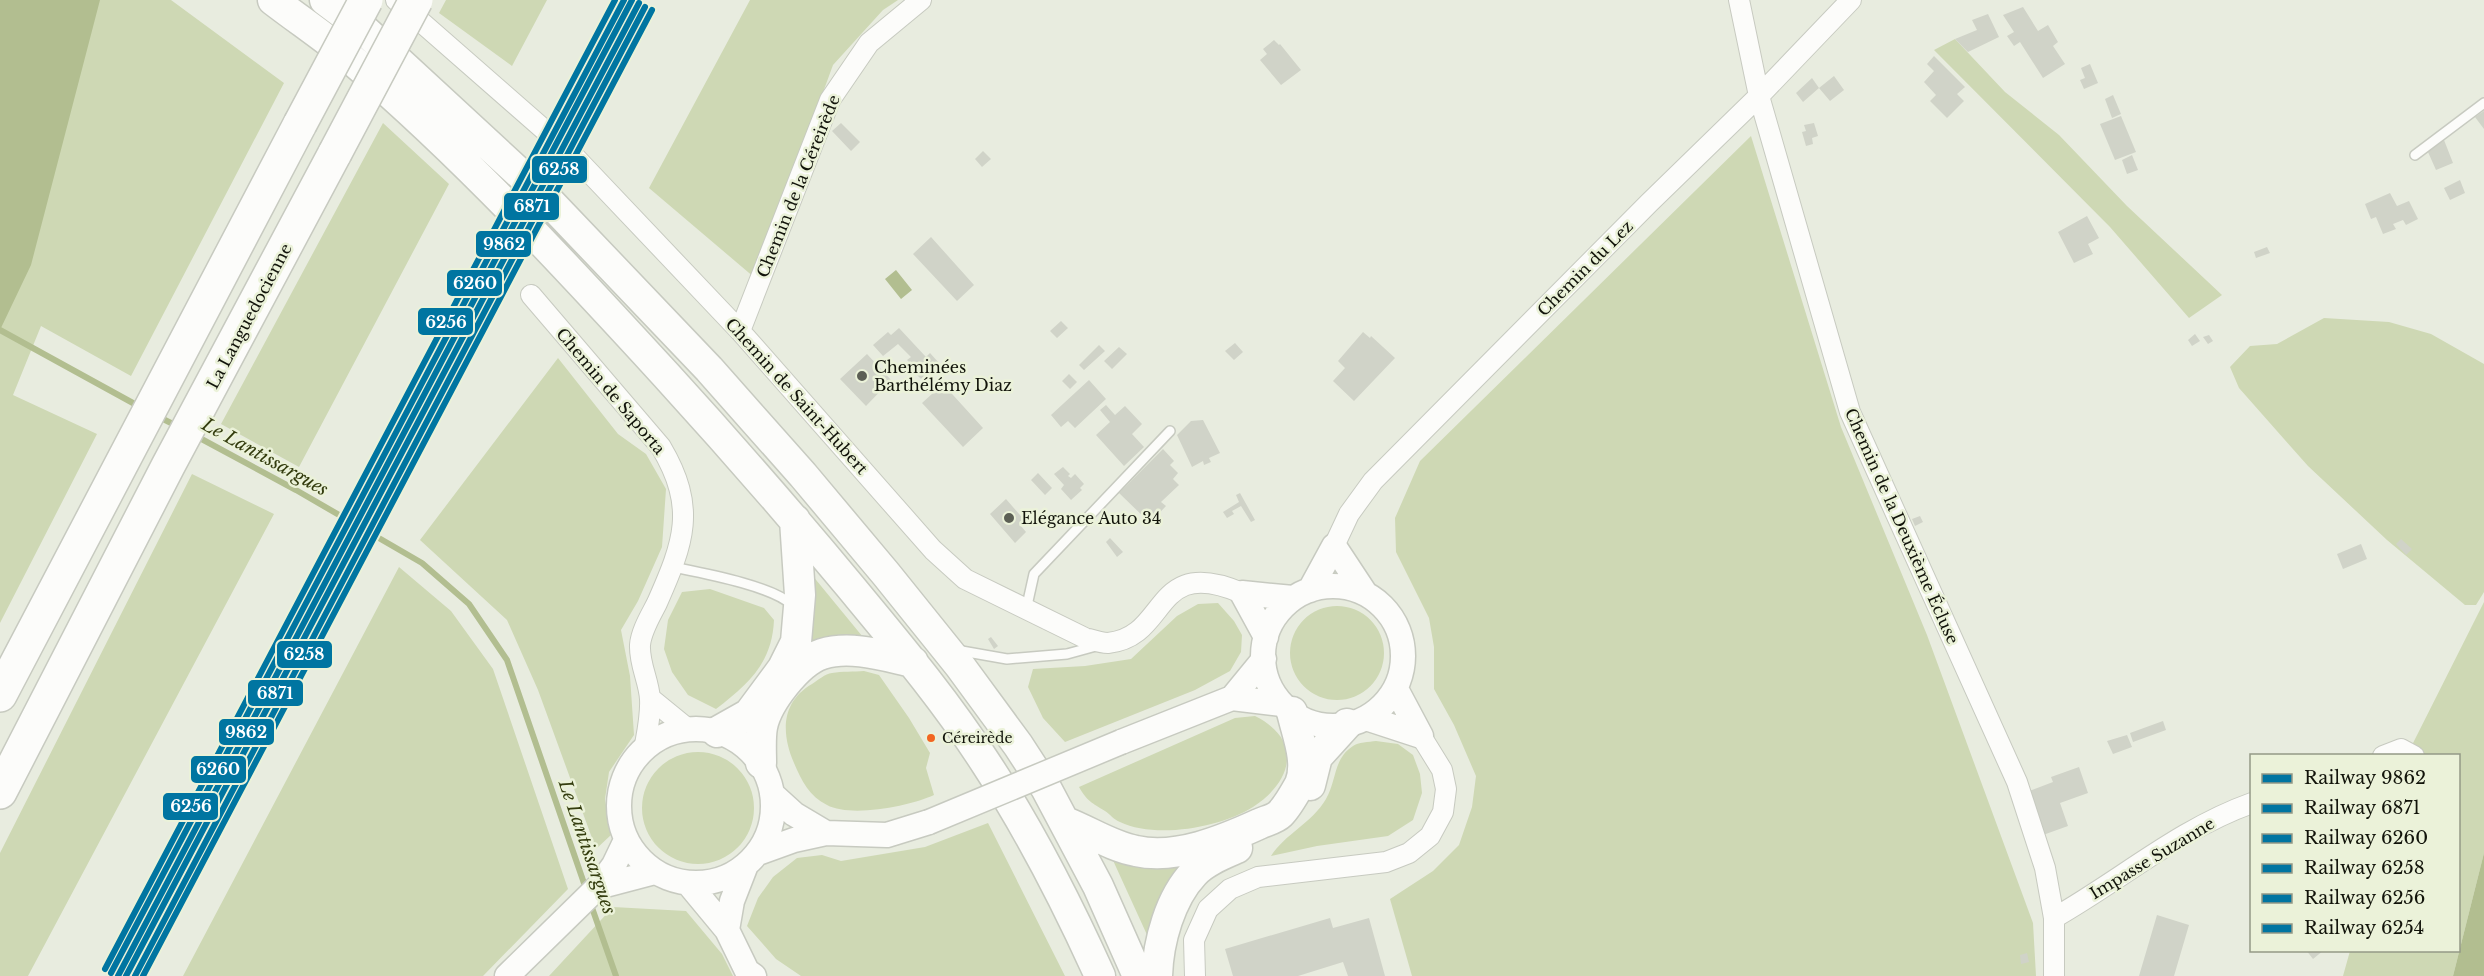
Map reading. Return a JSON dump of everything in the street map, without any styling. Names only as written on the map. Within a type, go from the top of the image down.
[{"type":"highway","points":[[0,695],[163,381],[366,0]]},
{"type":"highway","name":"La Languedocienne","points":[[0,792],[168,466],[416,0]]},
{"type":"main road","points":[[273,0],[349,58],[429,130],[589,291],[709,421],[795,520],[913,662],[986,763],[1028,830],[1068,904],[1100,976]]},
{"type":"main road","points":[[325,0],[361,27],[542,194],[709,369],[803,475],[946,648],[1018,745],[1065,822],[1098,885],[1138,976]]},
{"type":"main road","points":[[717,732],[749,714],[783,668],[796,642],[800,572],[795,520]]},
{"type":"main road","points":[[761,763],[762,728],[765,718],[788,680],[821,654],[843,651],[866,652],[913,662]]},
{"type":"main road","points":[[1065,822],[1088,830],[1103,840],[1137,852],[1159,853],[1188,849],[1245,830],[1279,815],[1301,782],[1303,752],[1287,708]]},
{"type":"main road","points":[[1157,976],[1168,921],[1178,894],[1194,872],[1217,857],[1262,836],[1293,815],[1311,783],[1317,757],[1357,721]]},
{"type":"street","name":"Chemin de Saint-Hubert","points":[[396,0],[573,155],[740,331],[933,550],[965,579],[1085,638],[1107,643]]},
{"type":"street","name":"Chemin de la Céreirède","points":[[740,331],[830,100],[869,43],[921,0]]},
{"type":"street","name":"Chemin de la Deuxième Écluse","points":[[1739,0],[1759,96],[1850,412],[2017,782],[2045,868],[2054,918],[2054,976]]},
{"type":"street","name":"Chemin du Lez","points":[[1301,594],[1334,546],[1349,514],[1373,482],[1649,203],[1759,96],[1851,0]]},
{"type":"street","name":"Chemin de Saporta","points":[[531,295],[661,447],[674,468],[681,491],[683,511],[681,545],[640,645],[650,698],[644,750]]},
{"type":"street","points":[[1334,546],[1365,593],[1383,606],[1396,624],[1403,645],[1403,667],[1396,688],[1388,700],[1357,721]]},
{"type":"street","points":[[1107,643],[1129,636],[1145,624],[1176,589],[1200,582],[1220,584],[1242,593],[1301,594],[1338,586],[1365,593]]},
{"type":"street","points":[[1242,593],[1265,648],[1266,676],[1273,691],[1287,708],[1309,722],[1328,726],[1357,721],[1421,736]]},
{"type":"street","points":[[1232,699],[1265,648],[1273,621],[1301,594]]},
{"type":"street","points":[[1196,976],[1194,940],[1208,909],[1230,889],[1258,877],[1386,862],[1409,853],[1430,836],[1443,812],[1446,789],[1442,770],[1396,688]]},
{"type":"street","points":[[650,698],[688,729]]},
{"type":"street","points":[[727,930],[732,901],[752,859],[771,825],[772,794],[761,763],[742,744],[717,732],[688,729],[664,736],[644,750],[631,765],[622,782],[619,802],[620,821],[626,840],[644,863],[666,877],[688,883],[719,880],[752,859],[794,840],[826,833],[887,835],[929,822],[1121,742],[1232,699],[1287,708]]},
{"type":"street","points":[[2388,754],[2401,749],[2410,754]]},
{"type":"street","points":[[772,794],[794,814],[826,833]]},
{"type":"street","name":"Impasse Suzanne","points":[[2054,918],[2183,836],[2234,809],[2250,804]]},
{"type":"street","points":[[507,976],[598,887],[614,865],[626,840]]},
{"type":"street","points":[[598,887],[655,872]]},
{"type":"street","points":[[688,883],[727,930],[747,972],[754,976]]},
{"type":"lane","points":[[2415,155],[2484,103]]},
{"type":"lane","points":[[1026,610],[1034,574],[1170,430]]},
{"type":"lane","points":[[673,567],[784,597],[799,613]]},
{"type":"lane","points":[[946,648],[1007,659],[1067,654],[1107,643]]},
{"type":"shaded area","points":[[0,0],[171,0],[284,83],[131,376],[41,326],[13,395],[97,434],[0,623]]},
{"type":"shaded area","points":[[0,0],[100,0],[31,265],[0,330]]},
{"type":"shaded area","points":[[446,0],[547,0],[512,66],[439,13]]},
{"type":"shaded area","points":[[750,0],[898,0],[883,10],[833,65],[755,278],[649,188]]},
{"type":"shaded area","points":[[1955,39],[2005,92],[2059,135],[2127,206],[2222,295],[2189,318],[2110,227],[1934,50]]},
{"type":"shaded area","points":[[383,123],[449,184],[299,467],[221,424]]},
{"type":"shaded area","points":[[1751,136],[1841,427],[1927,635],[2033,923],[2036,976],[1412,976],[1390,899],[1433,871],[1459,845],[1472,807],[1476,776],[1454,725],[1434,689],[1434,647],[1429,618],[1396,552],[1395,518],[1420,461]]},
{"type":"shaded area","points":[[896,270],[912,290],[901,299],[885,279]]},
{"type":"shaded area","points":[[2324,318],[2389,322],[2431,334],[2484,364],[2484,592],[2476,605],[2465,605],[2387,540],[2308,466],[2239,388],[2230,367],[2250,346],[2277,344]]},
{"type":"shaded area","points":[[558,358],[618,434],[646,454],[666,489],[662,547],[638,601],[621,630],[630,676],[634,735],[609,772],[605,799],[611,835],[596,849],[538,690],[507,620],[420,540]]},
{"type":"shaded area","points":[[192,474],[274,514],[28,976],[0,976],[0,853]]},
{"type":"shaded area","points":[[399,567],[451,611],[493,669],[568,889],[483,976],[183,976]]},
{"type":"shaded area","points":[[812,575],[867,642],[810,640]]},
{"type":"shaded area","points":[[710,589],[764,608],[774,620],[769,649],[756,672],[716,709],[688,695],[672,672],[664,649],[668,620],[682,592]]},
{"type":"shaded area","points":[[2484,602],[2484,853],[2460,948],[2460,754],[2408,754]]},
{"type":"shaded area","points":[[1218,603],[1234,621],[1242,635],[1241,652],[1230,671],[1195,690],[1065,742],[1043,718],[1028,687],[1033,669],[1085,666],[1131,659],[1177,616],[1198,604]]},
{"type":"shaded area","points":[[1337,606],[1355,610],[1370,620],[1380,635],[1384,653],[1380,671],[1370,686],[1355,696],[1337,700],[1319,696],[1304,686],[1294,671],[1290,653],[1294,635],[1304,620],[1319,610]]},
{"type":"shaded area","points":[[864,671],[879,675],[930,753],[926,768],[934,795],[911,803],[880,809],[838,809],[821,802],[803,782],[787,741],[786,719],[789,709],[802,691],[819,679],[832,673]]},
{"type":"shaded area","points":[[1255,716],[1281,737],[1286,748],[1287,761],[1284,773],[1267,797],[1253,807],[1223,821],[1187,829],[1151,830],[1134,827],[1118,821],[1093,804],[1079,787],[1235,718]]},
{"type":"shaded area","points":[[1376,741],[1398,744],[1413,755],[1420,774],[1422,793],[1413,820],[1388,836],[1317,846],[1271,856],[1326,799],[1339,763],[1347,751],[1358,744]]},
{"type":"shaded area","points":[[698,752],[719,757],[737,769],[749,787],[754,808],[749,829],[737,847],[719,859],[698,864],[677,859],[659,847],[647,829],[642,808],[647,787],[659,769],[677,757]]},
{"type":"shaded area","points":[[988,823],[1065,976],[801,976],[776,959],[747,926],[758,898],[773,877],[797,858],[822,855],[841,861],[925,847]]},
{"type":"shaded area","points":[[2484,853],[2484,976],[2453,976]]},
{"type":"shaded area","points":[[1111,856],[1188,864],[1148,937]]},
{"type":"shaded area","points":[[613,907],[686,911],[722,954],[733,976],[549,976]]},
{"type":"shaded area","points":[[2350,952],[2459,952],[2453,976],[2343,976]]},
{"type":"building","points":[[2023,7],[2038,31],[2048,25],[2058,42],[2053,46],[2065,64],[2043,78],[2020,42],[2014,46],[2007,36],[2014,32],[2003,15]]},
{"type":"building","points":[[1988,14],[1999,37],[1968,52],[1955,39],[1977,30],[1972,20]]},
{"type":"building","points":[[1274,40],[1301,70],[1281,85],[1260,60],[1267,54],[1263,49]]},
{"type":"building","points":[[1934,56],[1965,87],[1957,94],[1964,101],[1947,118],[1930,101],[1936,95],[1924,82],[1934,71],[1927,64]]},
{"type":"building","points":[[2090,64],[2098,83],[2084,89],[2080,80],[2085,78],[2081,68]]},
{"type":"building","points":[[1834,76],[1844,90],[1830,101],[1819,88]]},
{"type":"building","points":[[1812,78],[1819,88],[1803,102],[1796,93]]},
{"type":"building","points":[[2113,95],[2121,114],[2112,118],[2105,99]]},
{"type":"building","points":[[2484,111],[2484,129],[2475,117]]},
{"type":"building","points":[[2121,116],[2136,152],[2115,160],[2100,124]]},
{"type":"building","points":[[841,123],[860,142],[851,151],[832,131]]},
{"type":"building","points":[[1814,123],[1818,136],[1812,138],[1813,144],[1806,146],[1802,132],[1806,131],[1804,125]]},
{"type":"building","points":[[2444,140],[2453,163],[2436,170],[2428,152]]},
{"type":"building","points":[[983,151],[991,159],[982,167],[975,159]]},
{"type":"building","points":[[2132,155],[2138,170],[2127,174],[2122,160]]},
{"type":"building","points":[[2460,180],[2465,193],[2450,200],[2444,188]]},
{"type":"building","points":[[2390,193],[2397,206],[2409,201],[2418,219],[2406,225],[2403,220],[2393,224],[2396,229],[2383,234],[2376,217],[2371,219],[2365,204]]},
{"type":"building","points":[[2087,216],[2099,238],[2088,244],[2093,254],[2074,263],[2058,232]]},
{"type":"building","points":[[931,237],[974,285],[957,301],[913,254]]},
{"type":"building","points":[[2267,247],[2270,253],[2256,258],[2254,252]]},
{"type":"building","points":[[1061,321],[1068,328],[1057,338],[1050,331]]},
{"type":"building","points":[[899,328],[926,357],[930,353],[939,363],[932,369],[928,365],[924,369],[928,372],[921,379],[917,375],[920,373],[907,360],[911,357],[898,344],[883,356],[873,345],[888,332],[891,335]]},
{"type":"building","points":[[1363,332],[1370,338],[1371,336],[1395,358],[1354,401],[1333,381],[1345,368],[1338,361]]},
{"type":"building","points":[[2195,334],[2200,341],[2192,346],[2188,340]]},
{"type":"building","points":[[2209,335],[2213,341],[2208,344],[2203,337]]},
{"type":"building","points":[[1235,343],[1243,352],[1234,360],[1225,351]]},
{"type":"building","points":[[1099,345],[1105,351],[1084,370],[1079,365]]},
{"type":"building","points":[[1119,347],[1127,354],[1112,369],[1104,361]]},
{"type":"building","points":[[867,354],[891,380],[866,406],[840,379]]},
{"type":"building","points":[[1069,374],[1077,382],[1070,389],[1062,381]]},
{"type":"building","points":[[1089,380],[1106,399],[1075,428],[1068,421],[1061,427],[1051,415]]},
{"type":"building","points":[[943,384],[983,428],[963,447],[922,403]]},
{"type":"building","points":[[1106,405],[1115,415],[1125,406],[1142,424],[1132,434],[1144,447],[1124,466],[1096,435],[1110,422],[1100,410]]},
{"type":"building","points":[[1203,420],[1220,453],[1209,458],[1211,462],[1204,465],[1203,461],[1192,467],[1177,435],[1191,421]]},
{"type":"building","points":[[1163,449],[1174,461],[1170,465],[1178,473],[1173,479],[1179,485],[1161,502],[1166,506],[1150,523],[1119,493]]},
{"type":"building","points":[[1063,467],[1070,474],[1068,476],[1071,478],[1075,474],[1084,484],[1080,488],[1082,490],[1071,500],[1061,489],[1064,485],[1054,474]]},
{"type":"building","points":[[1038,473],[1052,488],[1045,495],[1031,480]]},
{"type":"building","points":[[1240,493],[1255,520],[1251,522],[1241,506],[1232,511],[1234,514],[1227,518],[1223,512],[1239,502],[1236,495]]},
{"type":"building","points":[[1006,499],[1026,522],[1021,526],[1026,532],[1015,543],[990,514]]},
{"type":"building","points":[[1920,516],[1923,522],[1915,526],[1912,519]]},
{"type":"building","points":[[1110,538],[1123,552],[1117,557],[1106,542]]},
{"type":"building","points":[[2401,539],[2412,549],[2406,555],[2396,544]]},
{"type":"building","points":[[2361,544],[2367,559],[2343,569],[2337,554]]},
{"type":"building","points":[[991,637],[998,646],[994,649],[988,639]]},
{"type":"building","points":[[2163,721],[2166,730],[2133,742],[2130,733]]},
{"type":"building","points":[[2127,735],[2132,747],[2113,754],[2107,741]]},
{"type":"building","points":[[2079,767],[2088,793],[2060,803],[2068,826],[2043,835],[2029,791],[2053,782],[2051,777]]},
{"type":"building","points":[[2157,915],[2189,925],[2174,976],[2139,976]]},
{"type":"building","points":[[1330,918],[1333,928],[1369,918],[1385,976],[1348,976],[1343,962],[1298,976],[1233,976],[1225,949]]},
{"type":"building","points":[[2308,952],[2322,952],[2313,959]]},
{"type":"building","points":[[2027,953],[2029,962],[2021,964],[2020,955]]},
{"type":"waterway","name":"Le Lantissargues","points":[[0,330],[142,408]]},
{"type":"waterway","name":"Le Lantissargues","points":[[159,417],[179,427]]},
{"type":"waterway","name":"Le Lantissargues","points":[[196,436],[296,490],[422,563],[469,604],[507,660],[586,889]]},
{"type":"waterway","name":"Le Lantissargues","points":[[590,902],[616,976]]},
{"type":"rail line","name":"6256","points":[[105,969],[615,0]]},
{"type":"rail line","name":"6260","points":[[111,973],[624,0]]},
{"type":"rail line","name":"9862","points":[[118,976],[632,0]]},
{"type":"rail line","name":"6871","points":[[126,976],[639,3]]},
{"type":"rail line","name":"6258","points":[[135,976],[645,7]]},
{"type":"rail line","name":"6254","points":[[143,976],[652,10]]},
{"type":"place","name":"Cheminées Barthélémy Diaz","points":[[862,376]]},
{"type":"place","name":"Elégance Auto 34","points":[[1009,518]]},
{"type":"place","name":"Céreirède","points":[[931,738]]}]
